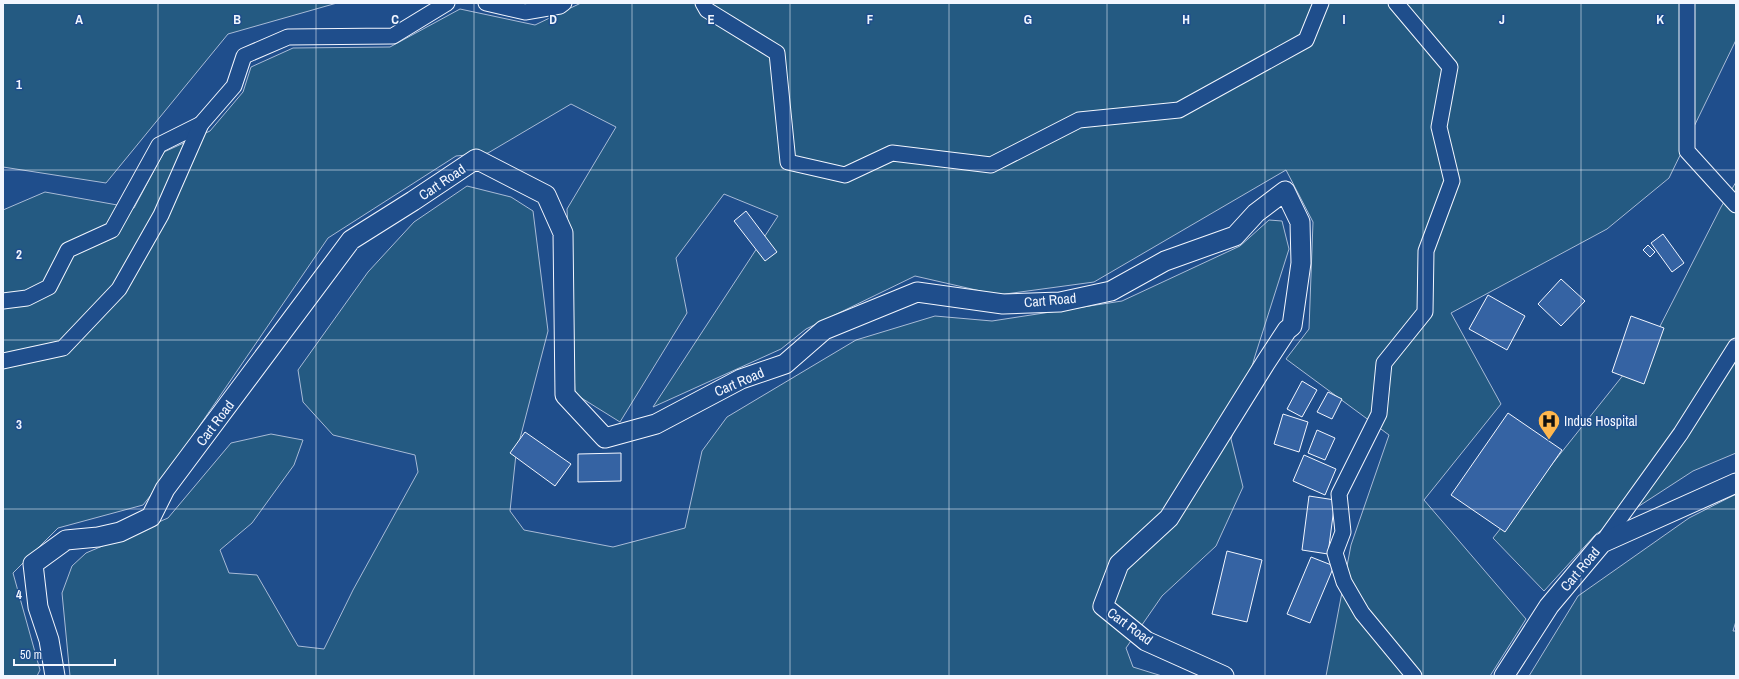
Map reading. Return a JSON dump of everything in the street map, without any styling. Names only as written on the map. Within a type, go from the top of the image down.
[{"type":"main road","name":"Cart Road","points":[[55,676],[49,640],[38,607],[33,564],[66,540],[98,537],[120,532],[151,517],[165,489],[351,240],[476,159],[546,194],[563,233],[565,395],[605,438],[656,424],[741,379],[785,364],[824,330],[917,292],[1003,304],[1060,302],[1111,291],[1165,261],[1235,236],[1256,213],[1285,191],[1300,222],[1301,263],[1292,326],[1287,330],[1266,362],[1169,518],[1118,564],[1103,606],[1146,641],[1224,676]]},
{"type":"main road","name":"Cart Road","points":[[1504,676],[1549,606],[1602,543],[1736,483]]},
{"type":"street","points":[[3,361],[63,348],[119,289],[161,215],[202,124],[234,86],[244,56],[288,37],[393,36],[447,3]]},
{"type":"street","points":[[486,3],[525,12],[560,6],[564,3]]},
{"type":"street","points":[[703,3],[707,10],[777,52],[788,162],[844,175],[892,153],[991,165],[1079,120],[1179,110],[1306,40],[1321,3]]},
{"type":"street","points":[[1396,3],[1450,67],[1439,127],[1452,182],[1426,251],[1425,312],[1384,363],[1379,414],[1339,494],[1343,532],[1334,554],[1344,582],[1362,613],[1414,676]]},
{"type":"street","points":[[1687,3],[1687,151],[1736,205]]},
{"type":"street","points":[[3,301],[27,298],[49,287],[68,250],[112,230],[159,145],[202,124]]},
{"type":"street","points":[[1602,543],[1681,433],[1736,346]]},
{"type":"shaded area","points":[[3,3],[337,3],[228,34],[106,183],[3,167]]},
{"type":"shaded area","points":[[581,3],[1736,3],[1736,40],[1669,178],[1607,229],[1451,313],[1501,404],[1424,500],[1526,619],[1490,676],[1326,676],[1351,545],[1389,435],[1286,359],[1309,329],[1313,222],[1286,170],[1094,282],[998,295],[915,276],[806,329],[781,349],[653,407],[778,216],[724,194],[676,258],[687,313],[620,422],[575,394],[567,209],[616,127],[571,104],[488,153],[456,156],[328,238],[159,485],[143,505],[58,528],[13,573],[40,670],[37,676],[3,676],[3,210],[45,192],[134,208],[164,152],[210,131],[243,92],[251,67],[293,48],[390,47],[460,9],[535,25]]},
{"type":"shaded area","points":[[1736,182],[1736,453],[1693,471],[1596,534],[1544,591],[1493,538],[1656,334],[1721,207]]},
{"type":"shaded area","points":[[467,186],[511,197],[533,211],[548,331],[516,454],[510,511],[524,530],[613,547],[685,528],[702,451],[727,417],[856,340],[935,316],[992,321],[1122,301],[1240,246],[1269,220],[1282,221],[1289,249],[1255,356],[1231,439],[1243,487],[1216,546],[1162,596],[1126,648],[1133,667],[1162,676],[70,676],[62,593],[72,566],[86,553],[168,518],[231,443],[271,434],[303,440],[294,465],[252,523],[220,550],[229,573],[257,575],[298,646],[324,649],[353,590],[418,472],[415,455],[333,435],[303,402],[298,370],[368,272],[414,222]]},
{"type":"shaded area","points":[[1736,494],[1736,621],[1733,631],[1736,631],[1736,676],[1529,676],[1578,596],[1689,518]]},
{"type":"building","points":[[746,211],[777,252],[765,261],[734,221]]},
{"type":"building","points":[[1663,234],[1684,263],[1672,272],[1651,243]]},
{"type":"building","points":[[1648,245],[1655,252],[1650,257],[1643,250]]},
{"type":"building","points":[[1561,279],[1585,301],[1561,326],[1538,304]]},
{"type":"building","points":[[1488,295],[1525,316],[1507,350],[1469,329]]},
{"type":"building","points":[[1631,316],[1664,328],[1644,384],[1612,372]]},
{"type":"building","points":[[1302,381],[1317,390],[1302,417],[1287,409]]},
{"type":"building","points":[[1328,392],[1342,399],[1332,419],[1317,412]]},
{"type":"building","points":[[1508,413],[1562,450],[1505,532],[1451,495]]},
{"type":"building","points":[[1283,414],[1308,422],[1299,452],[1274,444]]},
{"type":"building","points":[[1317,430],[1335,438],[1325,460],[1308,453]]},
{"type":"building","points":[[525,432],[571,464],[555,486],[510,453]]},
{"type":"building","points":[[621,453],[621,481],[578,482],[578,454]]},
{"type":"building","points":[[1304,455],[1336,469],[1325,495],[1293,481]]},
{"type":"building","points":[[1309,496],[1335,500],[1328,554],[1302,550]]},
{"type":"building","points":[[1227,551],[1262,560],[1247,622],[1212,614]]},
{"type":"building","points":[[1311,557],[1334,566],[1310,623],[1287,614]]},
{"type":"place","name":"Indus Hospital","points":[[1549,440]]}]
